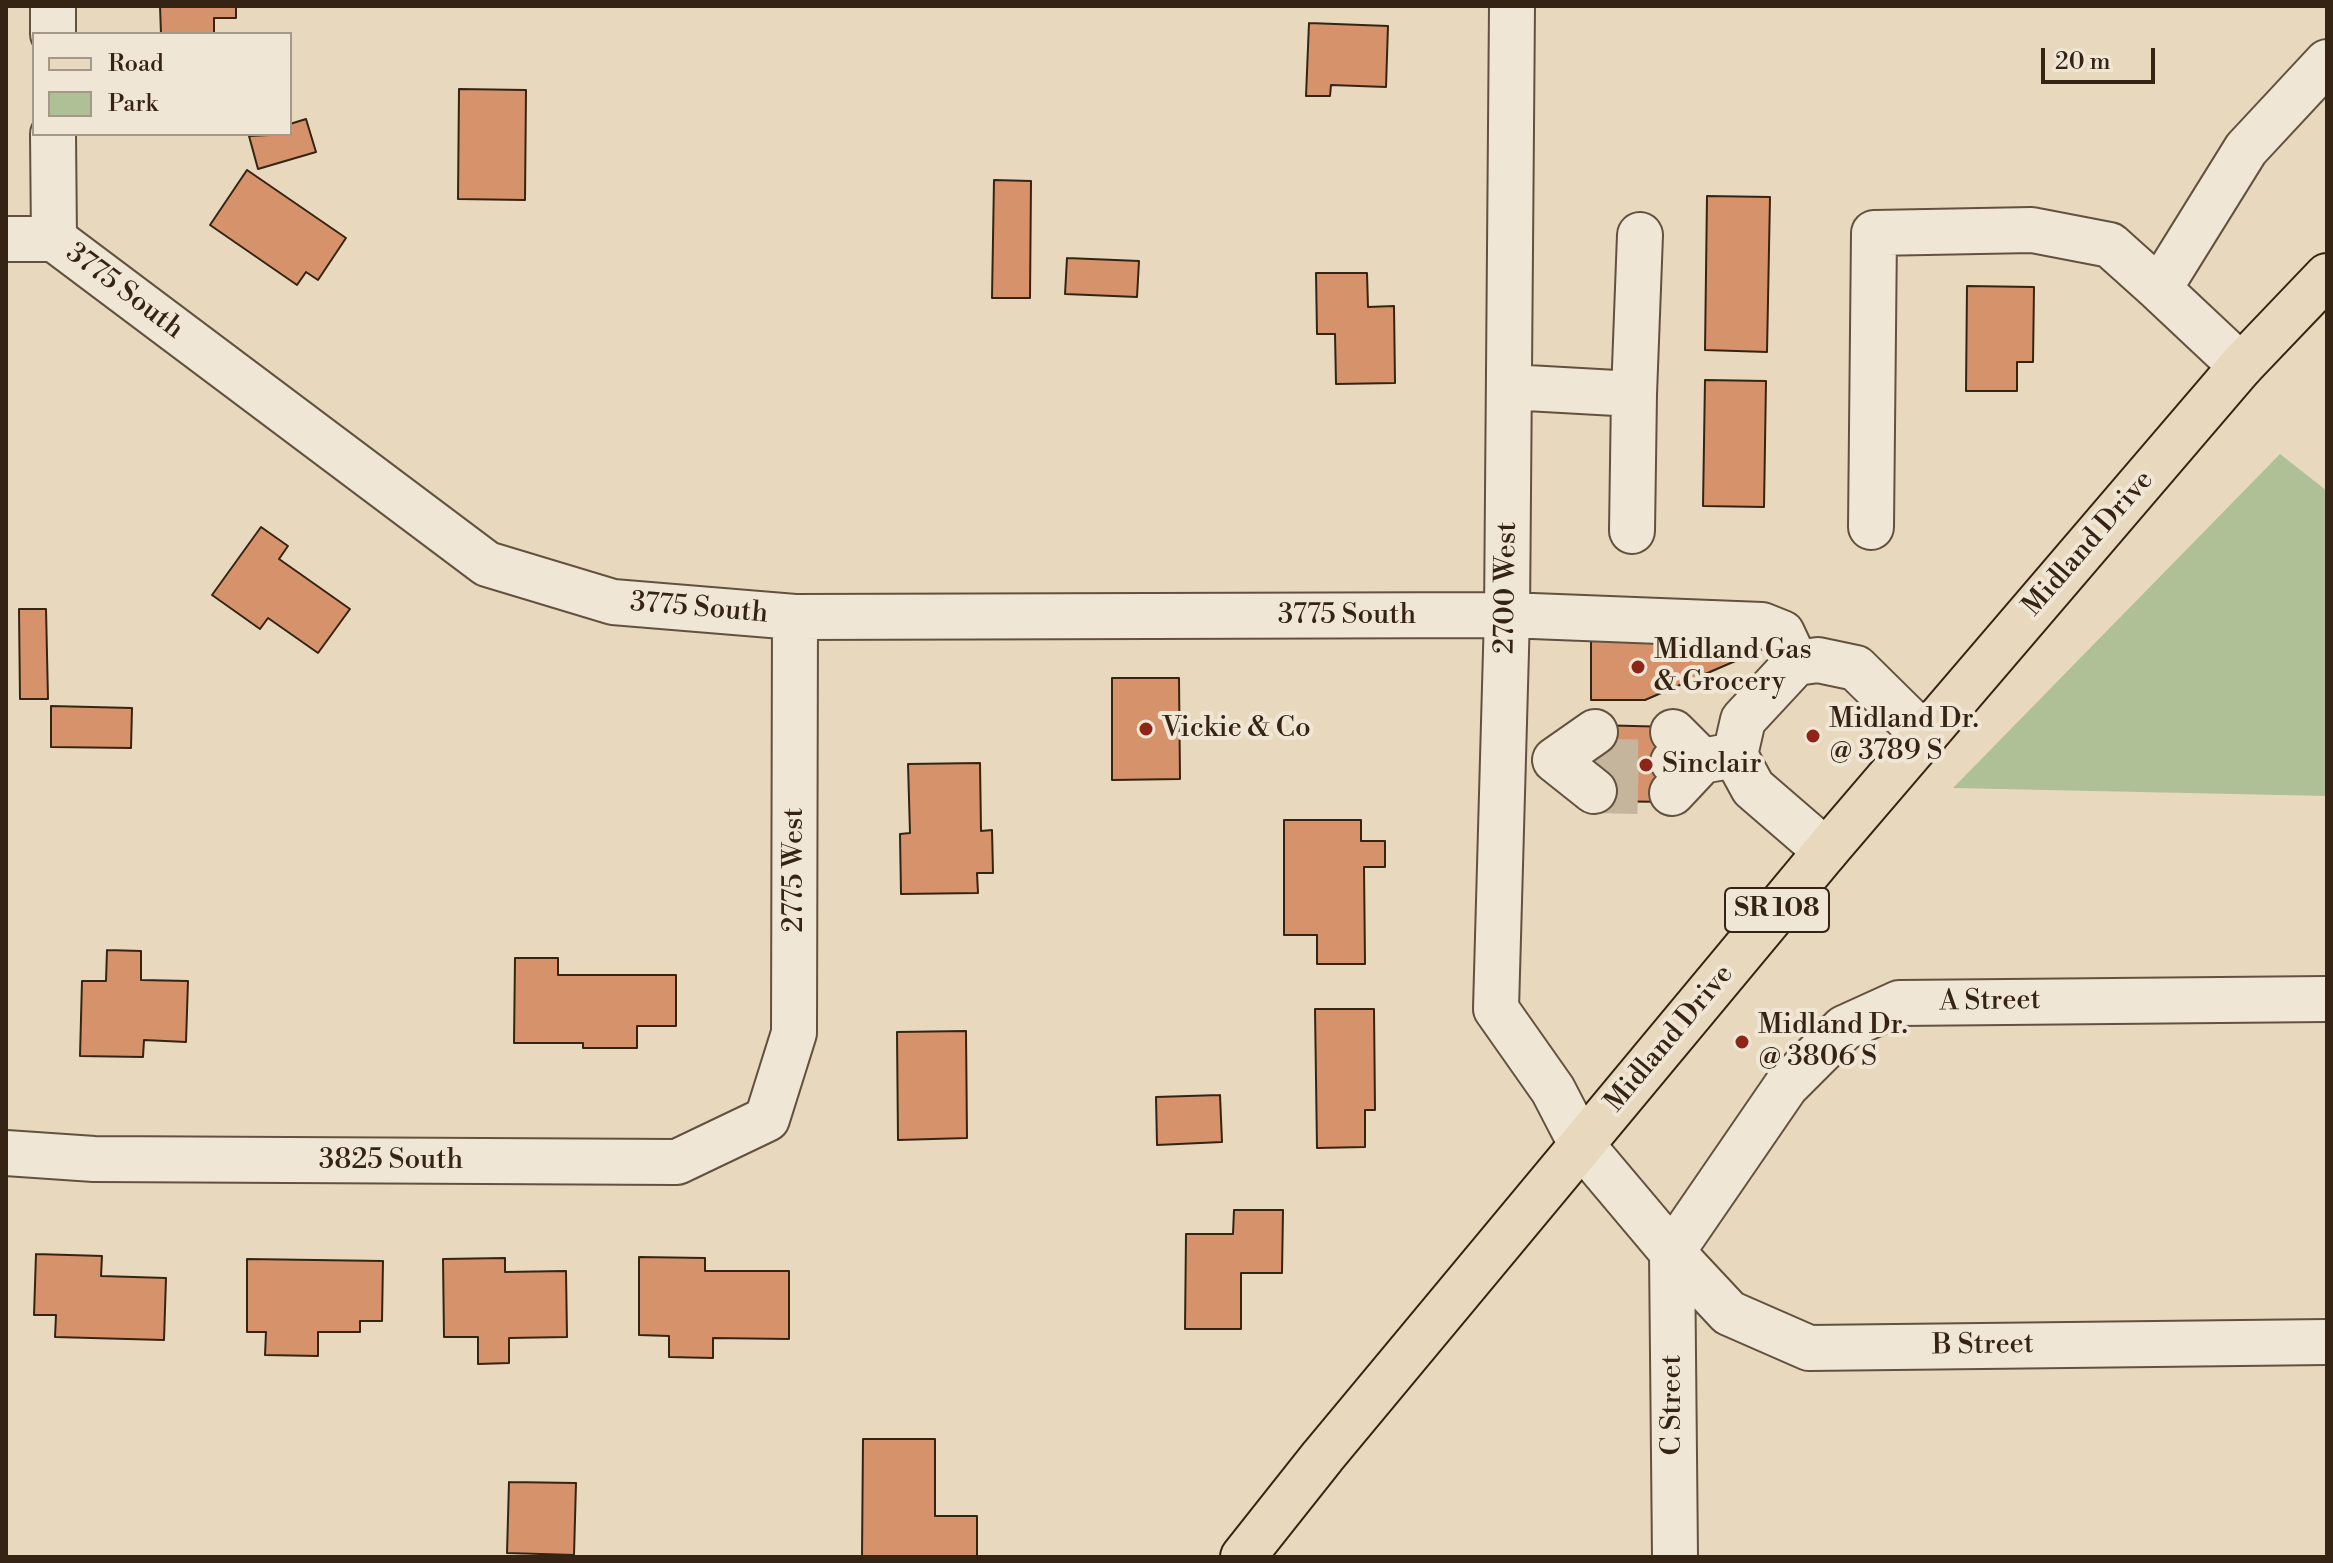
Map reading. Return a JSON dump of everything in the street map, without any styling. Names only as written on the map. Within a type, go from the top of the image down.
[{"type":"main road","name":"Midland Drive","points":[[1243,1557],[1323,1456],[1826,851],[2241,366],[2327,276]]},
{"type":"street","points":[[53,6],[53,32]]},
{"type":"street","name":"2700 West","points":[[1512,6],[1507,615],[1496,1009],[1553,1090],[1581,1144]]},
{"type":"street","points":[[2159,289],[2246,149],[2327,62]]},
{"type":"street","points":[[53,136],[54,239]]},
{"type":"street","points":[[1871,527],[1874,233],[2032,230],[2110,245],[2241,366]]},
{"type":"street","points":[[1632,531],[1640,235]]},
{"type":"street","name":"3775 South","points":[[6,239],[54,239],[487,564],[613,602],[795,617],[1507,615],[1762,625],[1782,633],[1796,663]]},
{"type":"street","points":[[1509,387],[1634,394]]},
{"type":"street","name":"2775 West","points":[[767,1119],[794,1033],[795,617]]},
{"type":"street","points":[[1826,851],[1753,788],[1691,761],[1743,720],[1796,663],[1818,660],[1856,668],[1925,736]]},
{"type":"street","points":[[1503,742],[1585,761]]},
{"type":"street","name":"A Street","points":[[1672,1252],[1786,1086],[1844,1028],[1899,1003],[2327,999]]},
{"type":"street","name":"3825 South","points":[[6,1153],[94,1159],[677,1162],[767,1119]]},
{"type":"street","points":[[1581,1144],[1672,1252]]},
{"type":"street","name":"B Street","points":[[1672,1252],[1729,1313],[1809,1348],[2327,1342]]},
{"type":"street","name":"C Street","points":[[1672,1252],[1675,1557]]},
{"type":"green space","points":[[2280,454],[2327,491],[2327,796],[1953,788]]},
{"type":"building","points":[[160,6],[236,6],[236,18],[214,18],[214,32],[161,32]]},
{"type":"building","points":[[1309,23],[1388,26],[1386,87],[1331,85],[1330,96],[1306,96]]},
{"type":"building","points":[[459,89],[526,90],[525,200],[458,199]]},
{"type":"building","points":[[306,119],[316,152],[258,169],[249,136],[292,136],[292,123]]},
{"type":"building","points":[[247,170],[346,238],[318,280],[306,272],[297,285],[210,225]]},
{"type":"building","points":[[994,180],[1031,181],[1030,298],[992,298]]},
{"type":"building","points":[[1707,196],[1770,197],[1767,352],[1705,350]]},
{"type":"building","points":[[1067,258],[1139,261],[1137,297],[1065,294]]},
{"type":"building","points":[[1316,273],[1367,273],[1368,307],[1394,306],[1395,383],[1336,384],[1335,334],[1317,334]]},
{"type":"building","points":[[1967,286],[2034,287],[2033,362],[2017,362],[2017,391],[1966,391]]},
{"type":"building","points":[[1705,380],[1766,381],[1764,507],[1703,506]]},
{"type":"building","points":[[261,527],[288,546],[279,559],[350,609],[318,653],[268,618],[260,629],[212,595]]},
{"type":"building","points":[[19,609],[46,609],[48,699],[20,699]]},
{"type":"building","points":[[1591,630],[1740,634],[1740,659],[1645,700],[1591,700]]},
{"type":"building","name":"Vickie & Co","points":[[1112,678],[1179,678],[1180,779],[1112,780]]},
{"type":"building","points":[[51,706],[132,708],[131,748],[51,747]]},
{"type":"building","points":[[1594,725],[1673,727],[1672,802],[1593,801]]},
{"type":"building","points":[[980,763],[981,831],[992,830],[993,873],[977,873],[978,893],[901,894],[900,834],[910,833],[908,764]]},
{"type":"building","points":[[1284,820],[1361,820],[1361,841],[1385,841],[1385,867],[1364,867],[1365,964],[1317,964],[1317,935],[1284,935]]},
{"type":"building","points":[[107,950],[141,951],[141,980],[188,981],[186,1042],[144,1040],[143,1057],[80,1056],[82,981],[106,981]]},
{"type":"building","points":[[515,958],[558,958],[558,975],[676,975],[676,1026],[637,1026],[637,1048],[583,1048],[583,1043],[514,1043]]},
{"type":"building","points":[[1315,1009],[1374,1009],[1375,1110],[1365,1110],[1365,1147],[1317,1148]]},
{"type":"building","points":[[966,1031],[967,1138],[898,1140],[897,1032]]},
{"type":"building","points":[[1220,1095],[1222,1142],[1157,1145],[1156,1097]]},
{"type":"building","points":[[1234,1210],[1283,1210],[1282,1273],[1241,1273],[1241,1329],[1185,1329],[1186,1234],[1233,1234]]},
{"type":"building","points":[[36,1254],[102,1256],[101,1276],[166,1278],[164,1340],[55,1337],[56,1315],[34,1315]]},
{"type":"building","points":[[639,1257],[705,1258],[705,1271],[789,1271],[789,1339],[713,1338],[713,1358],[669,1357],[669,1336],[639,1335]]},
{"type":"building","points":[[505,1258],[505,1272],[566,1271],[567,1337],[509,1338],[509,1363],[478,1364],[478,1337],[444,1337],[443,1259]]},
{"type":"building","points":[[247,1259],[383,1261],[382,1321],[360,1321],[360,1332],[318,1332],[318,1356],[265,1355],[266,1332],[247,1332]]},
{"type":"building","points":[[863,1439],[935,1439],[935,1516],[977,1516],[977,1557],[862,1557]]},
{"type":"building","points":[[509,1482],[576,1483],[574,1555],[507,1553]]},
{"type":"tunnel","points":[[1594,761],[1673,762]]},
{"type":"tunnel","points":[[1594,791],[1672,793]]},
{"type":"place","name":"Midland Gas & Grocery","points":[[1638,667]]},
{"type":"place","name":"Vickie & Co","points":[[1146,729]]},
{"type":"place","name":"Midland Dr. @ 3789 S","points":[[1813,736]]},
{"type":"place","name":"Sinclair","points":[[1646,765]]},
{"type":"place","name":"Midland Dr. @ 3806 S","points":[[1742,1042]]}]
